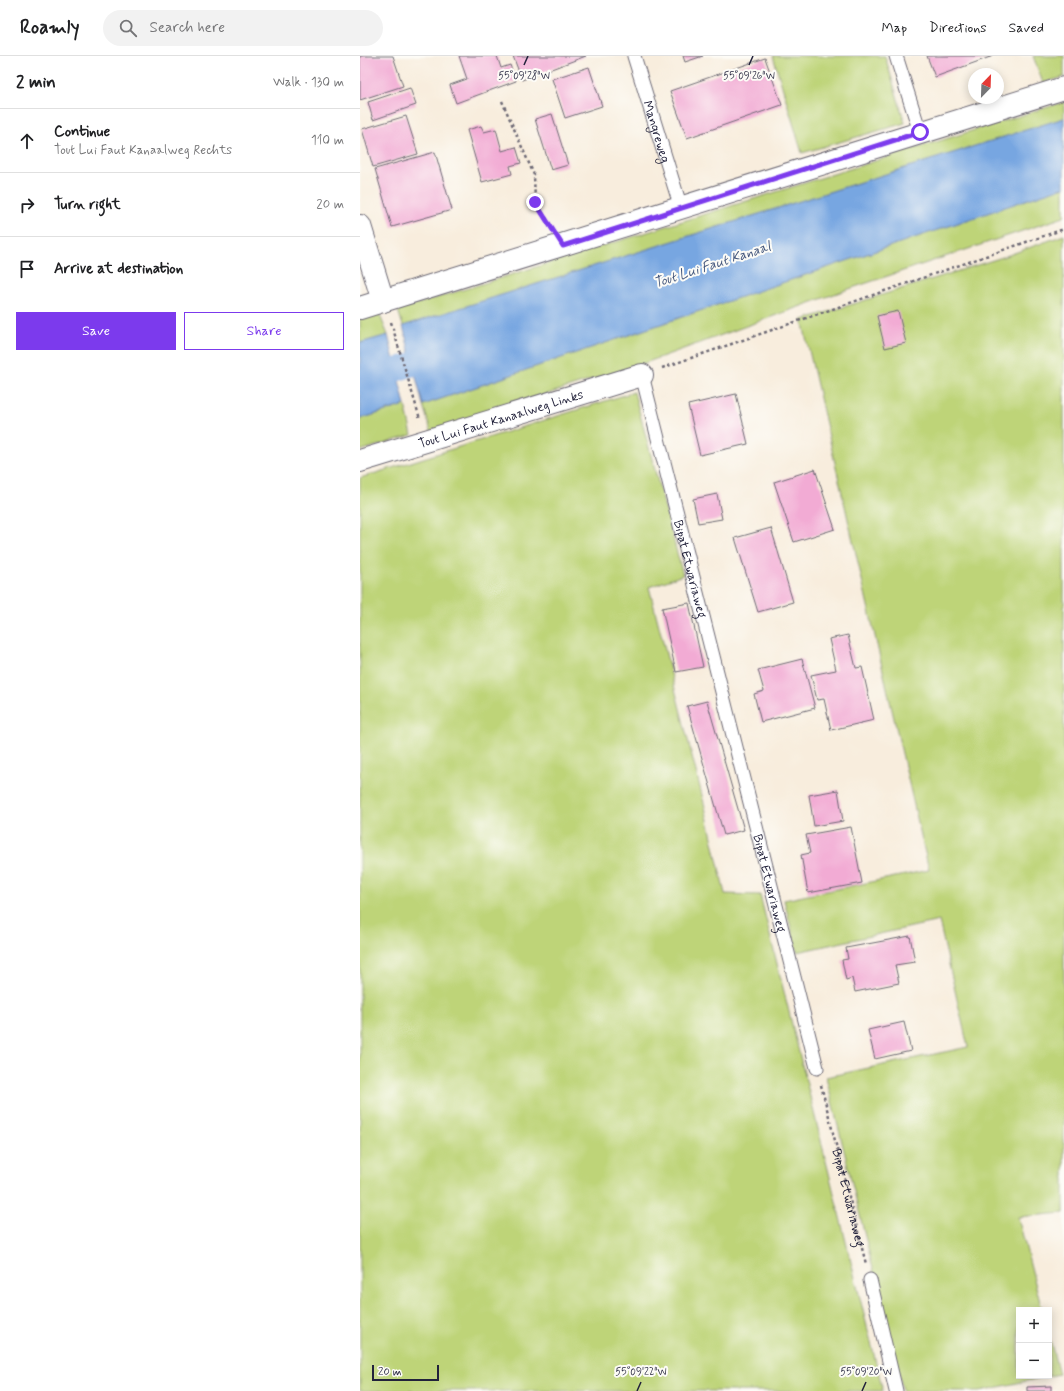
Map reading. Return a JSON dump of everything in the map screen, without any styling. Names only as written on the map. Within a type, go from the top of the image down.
[{"type":"street","points":[[360,308],[563,246],[920,132],[1064,88]]},
{"type":"street","points":[[360,226],[383,301]]},
{"type":"street","name":"Tout Lui Faut Kanaalweg Links","points":[[360,461],[642,375]]},
{"type":"lane","name":"Mangreweg","points":[[634,56],[681,208]]},
{"type":"lane","points":[[896,56],[920,132]]},
{"type":"lane","name":"Bipat Etwariaweg","points":[[642,375],[817,1068]]},
{"type":"lane","points":[[870,1280],[896,1391]]},
{"type":"path","points":[[502,101],[534,174],[535,202],[563,246]]},
{"type":"path","points":[[642,375],[1064,229]]},
{"type":"path","points":[[391,322],[419,417]]},
{"type":"path","name":"Bipat Etwariaweg","points":[[817,1068],[870,1280]]},
{"type":"green space","points":[[773,56],[885,56],[905,123],[802,153]]},
{"type":"green space","points":[[1033,56],[1064,56],[1064,77],[1043,83]]},
{"type":"green space","points":[[1064,102],[1064,118],[403,326],[398,310]]},
{"type":"green space","points":[[1064,187],[1064,217],[840,292],[642,364],[431,431],[423,405]]},
{"type":"green space","points":[[1064,235],[1064,1213],[1018,1217],[1041,1307],[1016,1307],[1016,1379],[1036,1379],[980,1391],[903,1391],[826,1077],[968,1047],[939,921],[797,952],[784,900],[929,870],[802,320],[1006,256]]},
{"type":"green space","points":[[379,313],[388,335],[360,343],[360,319]]},
{"type":"green space","points":[[634,392],[683,575],[649,587],[705,807],[725,894],[760,895],[883,1391],[360,1391],[360,478]]},
{"type":"green space","points":[[405,405],[412,435],[360,451],[360,419]]},
{"type":"green space","points":[[1052,1347],[1059,1374],[1052,1376]]},
{"type":"water","points":[[1064,118],[1064,187],[423,405],[403,326]]},
{"type":"water","points":[[388,335],[405,405],[360,419],[360,343]]},
{"type":"building","points":[[360,56],[393,56],[403,86],[360,100]]},
{"type":"building","points":[[459,56],[497,56],[501,68],[510,65],[516,81],[456,103],[450,85],[467,79]]},
{"type":"building","points":[[513,56],[586,56],[522,80]]},
{"type":"building","points":[[683,56],[703,56],[685,62]]},
{"type":"building","points":[[927,56],[993,56],[935,77]]},
{"type":"building","points":[[765,58],[782,105],[687,138],[670,91]]},
{"type":"building","points":[[589,67],[602,106],[565,118],[552,79]]},
{"type":"building","points":[[410,88],[416,105],[373,120],[368,102]]},
{"type":"building","points":[[552,114],[568,165],[551,170],[535,119]]},
{"type":"building","points":[[406,116],[418,154],[373,167],[362,129]]},
{"type":"building","points":[[481,126],[484,132],[496,129],[502,151],[516,147],[521,163],[510,166],[512,174],[482,182],[467,130]]},
{"type":"building","points":[[435,152],[452,210],[392,227],[375,169]]},
{"type":"building","points":[[898,311],[906,343],[885,348],[877,316]]},
{"type":"building","points":[[736,394],[748,444],[700,455],[688,405]]},
{"type":"building","points":[[815,469],[835,529],[794,542],[774,482]]},
{"type":"building","points":[[717,494],[722,519],[698,523],[693,499]]},
{"type":"building","points":[[771,528],[793,602],[758,612],[735,538]]},
{"type":"building","points":[[689,603],[703,667],[676,672],[662,608]]},
{"type":"building","points":[[848,635],[856,668],[862,667],[874,720],[831,730],[824,699],[817,700],[811,675],[836,670],[829,639]]},
{"type":"building","points":[[802,659],[815,708],[761,722],[754,694],[764,691],[758,670]]},
{"type":"building","points":[[707,701],[744,830],[724,835],[687,706]]},
{"type":"building","points":[[838,790],[843,821],[814,826],[809,795]]},
{"type":"building","points":[[851,827],[862,883],[808,893],[801,855],[810,853],[806,835]]},
{"type":"building","points":[[910,936],[915,962],[895,965],[899,983],[855,992],[852,978],[846,980],[842,960],[848,959],[846,948]]},
{"type":"building","points":[[904,1022],[911,1051],[875,1059],[868,1030]]},
{"type":"building","points":[[1051,1386],[1051,1391],[1027,1391],[1027,1387]]},
{"type":"waterway","name":"Tout Lui Faut Kanaal","points":[[360,382],[443,354]]},
{"type":"route","points":[[535,202],[563,246],[920,132]]}]
